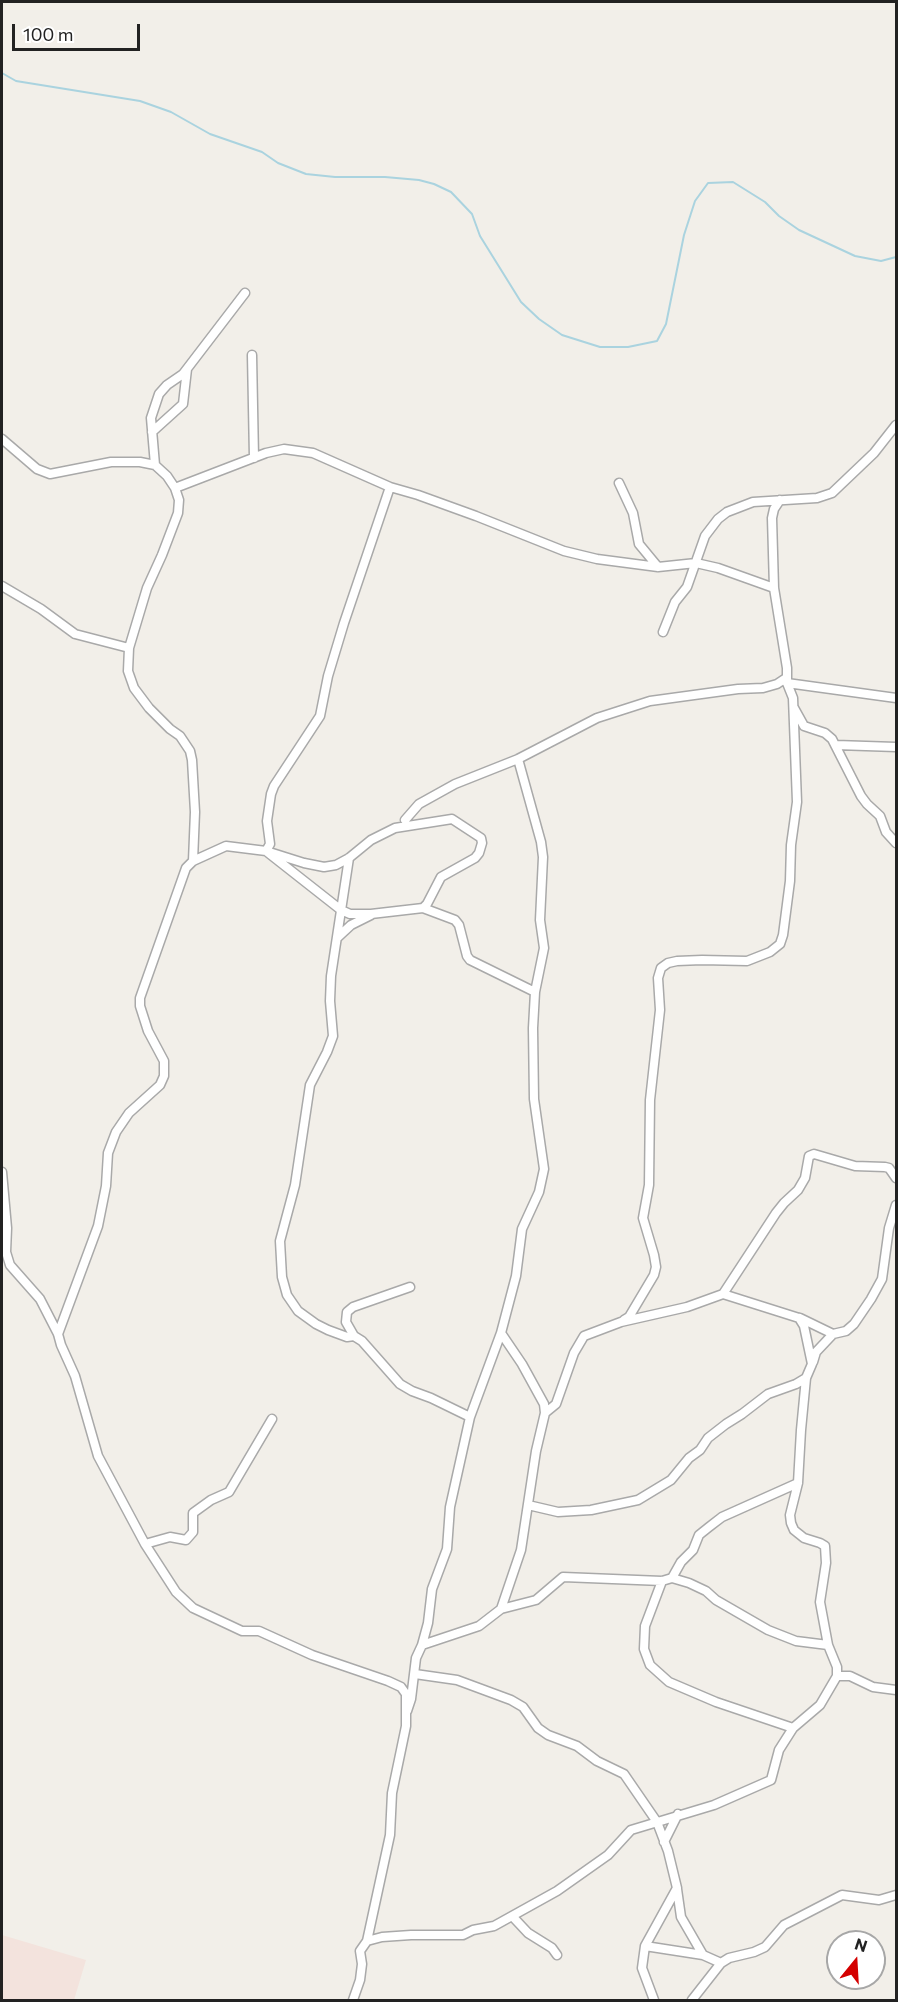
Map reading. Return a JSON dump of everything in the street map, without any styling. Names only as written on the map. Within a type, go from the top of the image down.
[{"type":"street","points":[[154,465],[151,418],[159,394],[183,374],[244,293]]},
{"type":"street","points":[[252,355],[254,459]]},
{"type":"street","points":[[152,432],[183,404],[187,368]]},
{"type":"street","points":[[663,632],[675,602],[687,587],[705,536],[718,519],[727,512],[753,502],[817,498],[832,493],[874,453],[897,425]]},
{"type":"street","points":[[2,439],[37,469],[50,474],[111,462],[140,462],[154,465],[167,476],[175,488],[179,500],[178,513],[147,588],[129,648],[128,671],[134,688],[163,722],[180,736],[190,751],[195,812],[193,861]]},
{"type":"street","points":[[175,488],[266,453],[284,449],[313,453],[390,487],[476,516],[564,551],[597,559],[658,567],[696,563],[718,568],[774,588]]},
{"type":"street","points":[[620,483],[633,513],[639,544],[658,567]]},
{"type":"street","points":[[266,851],[270,844],[268,806],[274,786],[320,716],[328,676],[344,623],[390,487]]},
{"type":"street","points":[[621,1322],[629,1317],[654,1275],[656,1267],[643,1218],[649,1185],[650,1100],[660,1010],[658,978],[661,968],[668,963],[702,960],[747,961],[770,952],[780,944],[783,935],[790,881],[790,845],[797,802],[793,706],[791,689],[787,681],[774,588],[772,518],[774,509],[780,500]]},
{"type":"street","points":[[2,586],[41,609],[75,634],[129,648]]},
{"type":"street","points":[[405,820],[419,804],[455,784],[518,759],[597,718],[650,701],[738,689],[763,688],[787,681],[897,699]]},
{"type":"street","points":[[793,706],[804,726],[825,733],[836,745],[861,796],[880,816],[886,832],[897,843]]},
{"type":"street","points":[[836,745],[897,747]]},
{"type":"street","points":[[407,1711],[416,1658],[428,1623],[432,1589],[447,1550],[450,1507],[470,1417],[501,1333],[516,1276],[522,1230],[539,1192],[544,1169],[534,1099],[535,992],[544,948],[540,920],[543,857],[518,759]]},
{"type":"street","points":[[58,1334],[98,1226],[106,1186],[108,1153],[116,1132],[129,1113],[160,1085],[164,1076],[164,1061],[148,1031],[140,1006],[140,998],[186,868],[193,861],[226,846],[266,851],[324,867],[336,865],[349,858],[371,840],[395,828],[452,819],[481,838],[479,853],[475,858],[441,877],[428,904],[423,908]]},
{"type":"street","points":[[266,851],[341,910],[350,914],[372,914],[423,908],[455,920],[470,960],[535,992]]},
{"type":"street","points":[[349,858],[331,976],[330,1001],[333,1036],[310,1085],[295,1185],[280,1241],[282,1277],[288,1295],[298,1311],[328,1330],[354,1336]]},
{"type":"street","points":[[337,938],[351,926],[372,914]]},
{"type":"street","points":[[546,1413],[556,1404],[574,1353],[584,1336],[621,1322],[687,1307],[723,1294],[776,1213],[798,1190],[805,1178],[808,1156],[814,1154],[855,1166],[885,1167],[889,1168],[897,1178]]},
{"type":"street","points":[[2,1172],[7,1228],[6,1252],[10,1265],[40,1299],[58,1334],[75,1376],[98,1456],[145,1544],[176,1592],[193,1608],[242,1631],[259,1631],[312,1655],[388,1681],[401,1687],[406,1694],[406,1726],[392,1793],[390,1835],[367,1941],[360,1951],[362,1964],[360,1980],[353,2001]]},
{"type":"street","points":[[367,1941],[382,1937],[411,1935],[462,1935],[473,1930],[494,1926],[557,1891],[608,1855],[631,1830],[714,1804],[771,1780],[779,1750],[793,1728],[820,1705],[837,1676],[837,1667],[828,1645],[820,1602],[826,1563],[825,1546],[820,1542],[804,1538],[794,1530],[790,1523],[798,1483],[807,1378],[816,1352],[833,1334],[846,1331],[854,1324],[882,1279],[889,1228],[897,1205]]},
{"type":"street","points":[[410,1287],[353,1307],[347,1312],[346,1322],[354,1336],[362,1341],[400,1384],[470,1417]]},
{"type":"street","points":[[723,1294],[799,1318],[833,1334]]},
{"type":"street","points":[[799,1318],[804,1326],[812,1364]]},
{"type":"street","points":[[501,1333],[522,1364],[544,1404],[546,1413],[536,1451],[521,1550],[501,1609]]},
{"type":"street","points":[[528,1505],[558,1512],[591,1510],[638,1500],[671,1480],[689,1458],[700,1450],[708,1438],[726,1424],[768,1394],[807,1378]]},
{"type":"street","points":[[145,1544],[170,1537],[186,1540],[193,1532],[193,1513],[211,1500],[229,1492],[272,1419]]},
{"type":"street","points":[[672,1578],[681,1562],[693,1550],[699,1535],[722,1517],[798,1483]]},
{"type":"street","points":[[422,1645],[479,1626],[501,1609],[536,1600],[562,1577],[662,1581],[672,1578],[689,1583],[706,1592],[768,1630],[796,1641],[828,1645]]},
{"type":"street","points":[[662,1581],[645,1626],[644,1649],[650,1665],[669,1682],[716,1702],[793,1728]]},
{"type":"street","points":[[415,1674],[457,1680],[511,1700],[523,1707],[538,1728],[548,1735],[577,1746],[597,1761],[624,1774],[657,1822],[668,1851],[681,1917],[703,1954]]},
{"type":"street","points":[[837,1676],[850,1676],[873,1687],[897,1690]]},
{"type":"street","points":[[664,1842],[678,1815]]},
{"type":"street","points":[[654,2001],[642,1968],[645,1946],[677,1888]]},
{"type":"street","points":[[692,2001],[721,1963],[729,1958],[765,1947],[784,1924],[842,1895],[879,1900],[897,1895]]},
{"type":"street","points":[[513,1917],[528,1933],[552,1948],[557,1955]]},
{"type":"street","points":[[645,1946],[703,1954],[721,1963]]},
{"type":"shaded area","points":[[2,1935],[86,1960],[74,2000],[2,2000]]},
{"type":"waterway","points":[[2,73],[16,81],[140,101],[171,112],[210,134],[262,152],[278,163],[306,174],[335,177],[385,177],[419,180],[434,184],[451,192],[472,214],[480,236],[521,302],[539,319],[562,335],[600,347],[628,347],[657,341],[666,324],[684,235],[695,201],[708,183],[733,182],[765,202],[779,216],[799,230],[855,256],[881,261],[896,257]]}]
